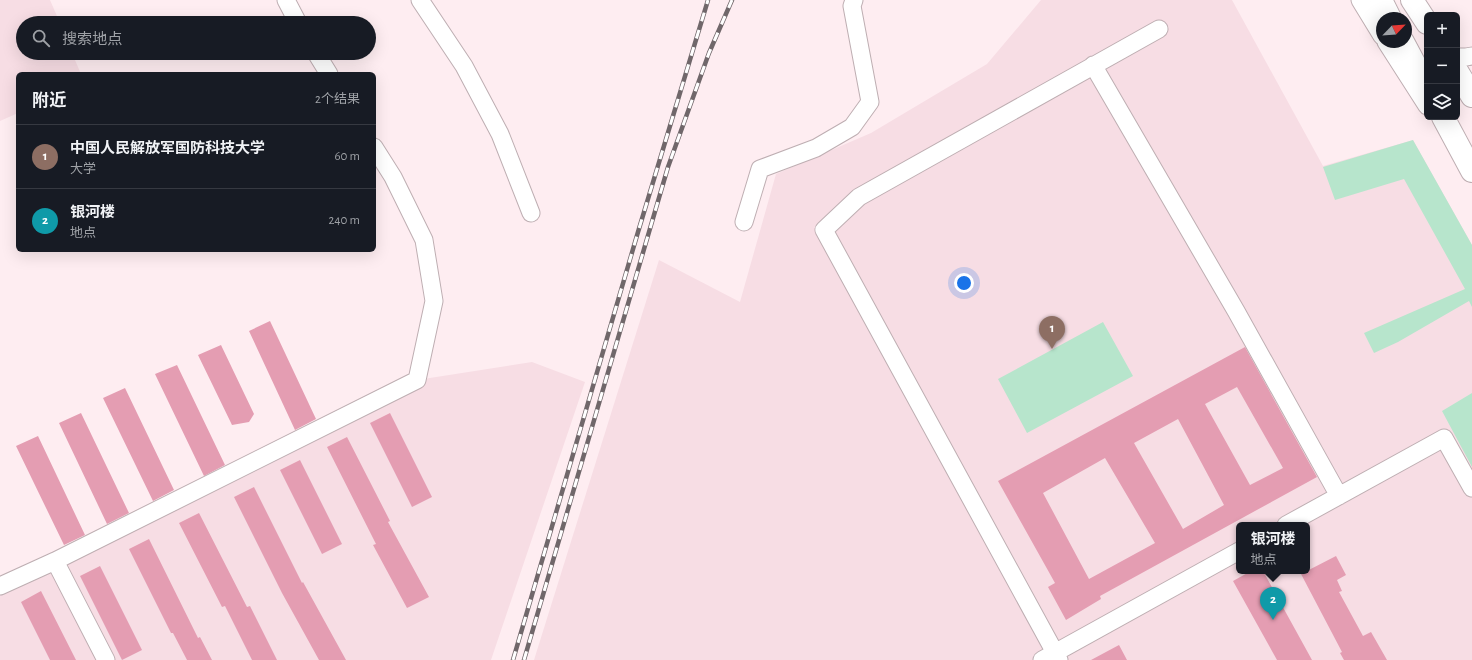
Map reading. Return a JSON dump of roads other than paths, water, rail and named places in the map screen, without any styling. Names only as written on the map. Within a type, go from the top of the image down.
[{"type":"highway","points":[[1381,0],[1387,12]]},
{"type":"highway","points":[[1412,0],[1424,18]]},
{"type":"highway","points":[[1406,48],[1425,84]]},
{"type":"highway","points":[[1460,76],[1472,96]]},
{"type":"highway","points":[[1445,120],[1472,172]]},
{"type":"street","points":[[286,0],[294,16]]},
{"type":"street","points":[[420,0],[464,66],[500,134],[531,213]]},
{"type":"street","points":[[744,222],[760,169],[816,148],[852,127],[870,102],[852,6],[854,0]]},
{"type":"street","points":[[1360,0],[1376,26]]},
{"type":"street","points":[[1424,0],[1429,12]]},
{"type":"street","points":[[1158,29],[859,197],[824,230],[1052,658],[1236,553]]},
{"type":"street","points":[[1390,48],[1424,101]]},
{"type":"street","points":[[1460,57],[1472,56]]},
{"type":"street","points":[[320,60],[328,72]]},
{"type":"street","points":[[1093,65],[1236,312],[1339,496]]},
{"type":"street","points":[[1472,73],[1472,90]]},
{"type":"street","points":[[1436,120],[1472,172]]},
{"type":"street","points":[[0,586],[55,561],[417,380],[434,301],[424,240],[393,177],[376,150]]},
{"type":"street","points":[[1291,522],[1444,438],[1472,488]]},
{"type":"street","points":[[55,561],[106,660]]},
{"type":"railway","points":[[513,660],[638,232],[708,0]]},
{"type":"railway","points":[[524,660],[668,167],[709,53],[732,0]]},
{"type":"place","name":"中国人民解放军国防科技大学","points":[[1052,349]]},
{"type":"place","name":"银河楼","points":[[1273,620]]}]
